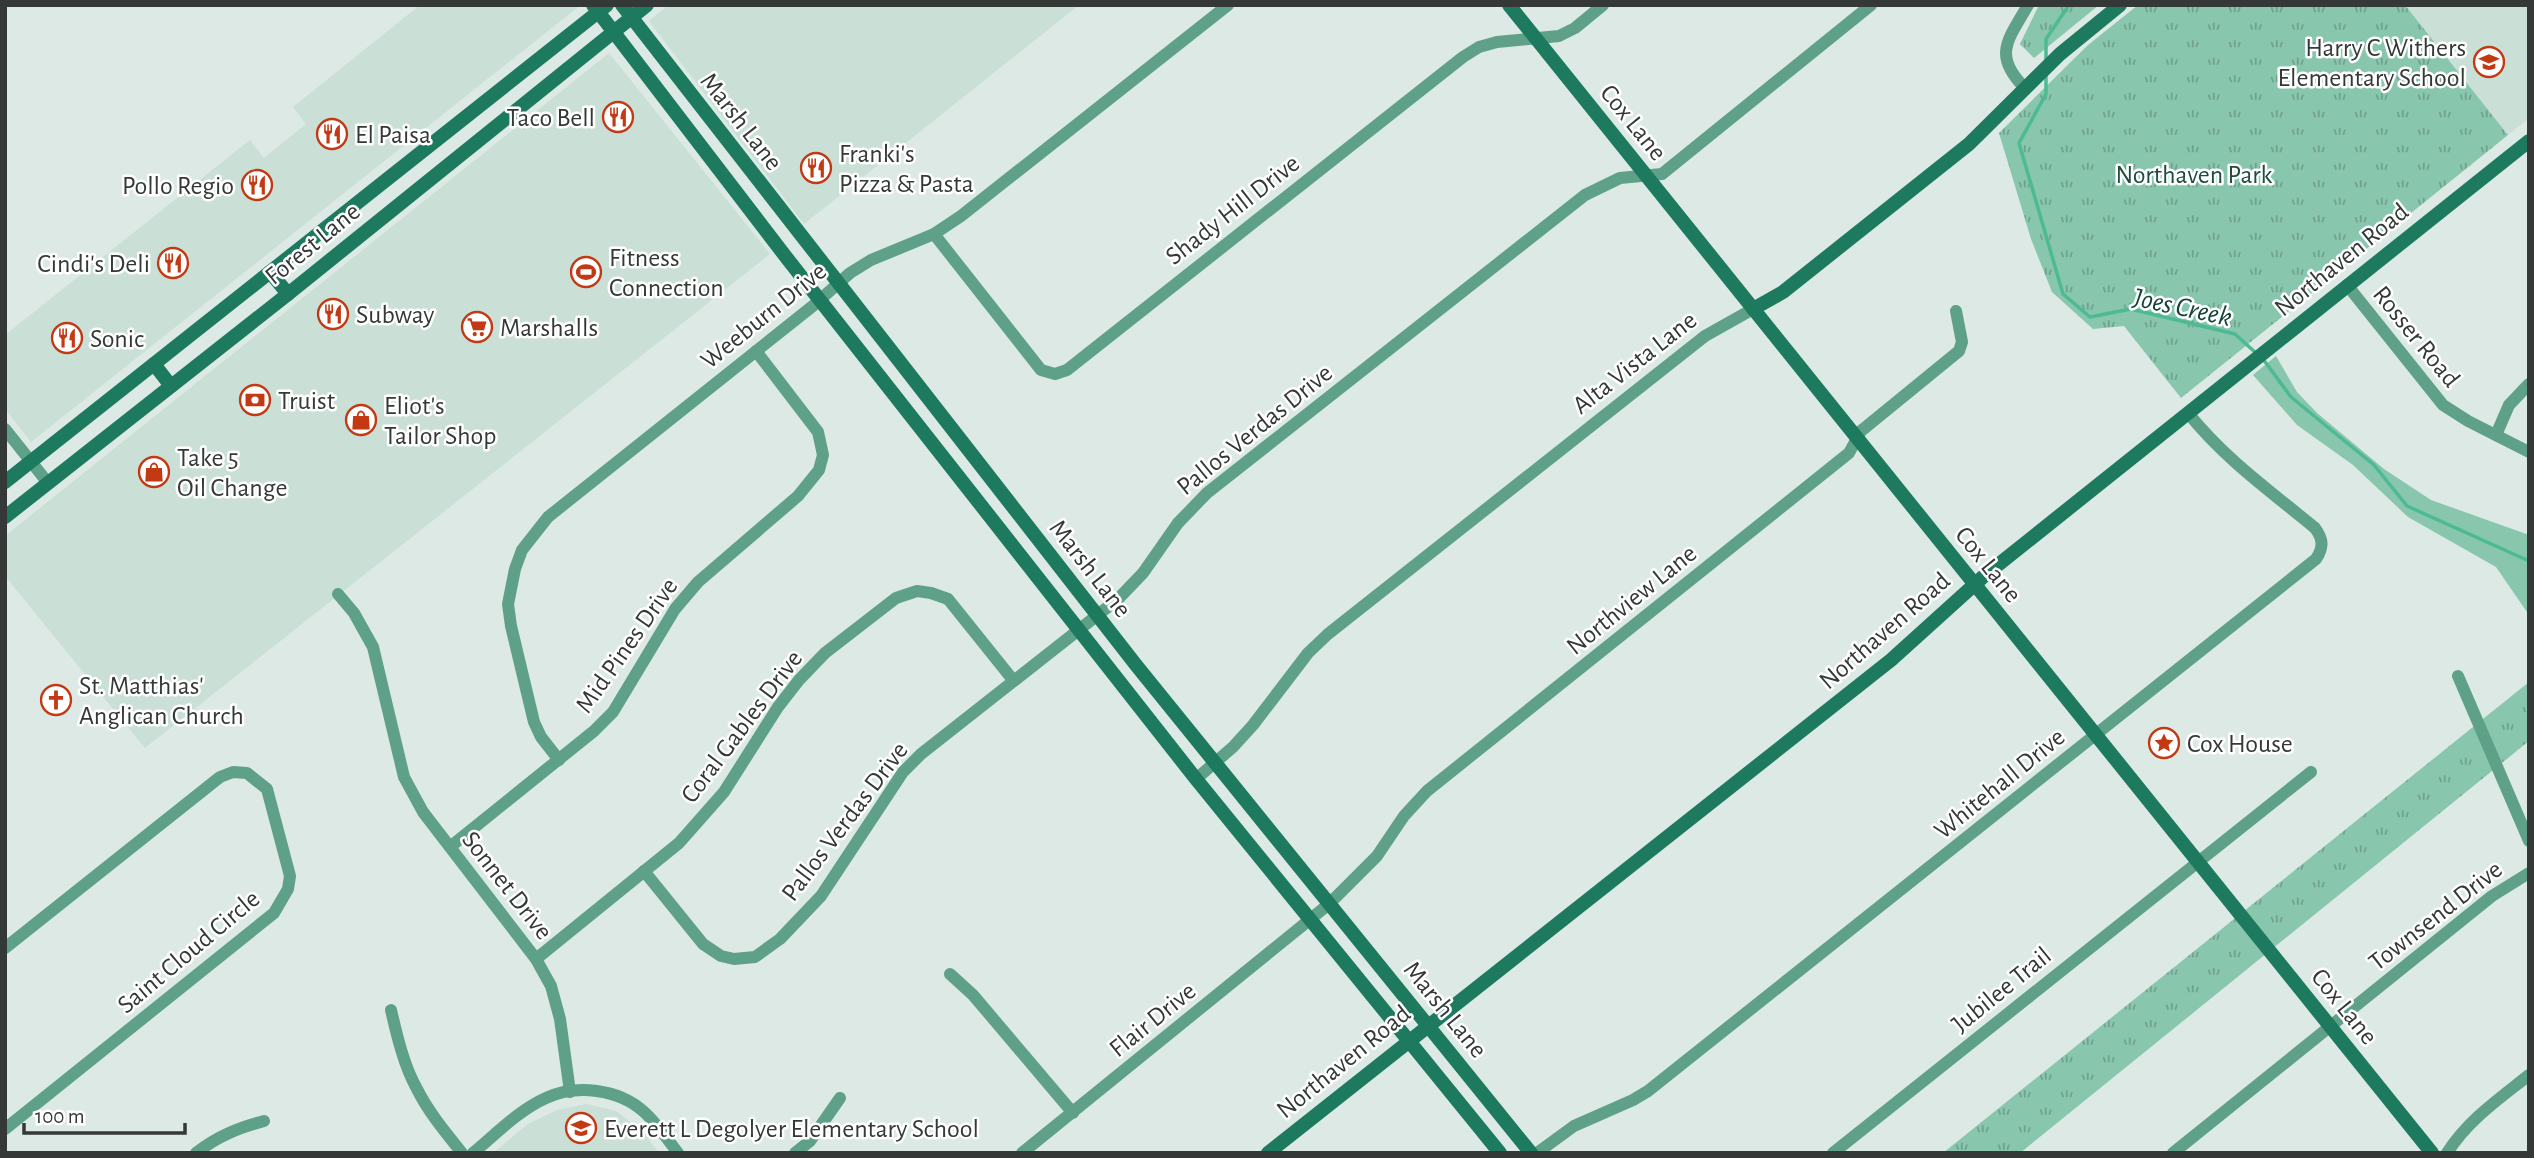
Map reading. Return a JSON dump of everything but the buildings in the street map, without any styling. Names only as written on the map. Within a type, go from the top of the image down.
[{"type":"main road","name":"Marsh Lane","points":[[622,5],[1214,763],[1531,1153]]},
{"type":"main road","name":"Forest Lane","points":[[5,517],[648,5]]},
{"type":"main road","name":"Cox Lane","points":[[1509,5],[2432,1153]]},
{"type":"main road","name":"Alta Vista Lane","points":[[1754,309],[1783,292],[1969,144],[2060,54],[2120,5]]},
{"type":"main road","name":"Marsh Lane","points":[[599,8],[614,33],[1196,779],[1500,1153]]},
{"type":"main road","name":"Forest Lane","points":[[5,482],[451,129],[599,8]]},
{"type":"main road","points":[[451,129],[468,150]]},
{"type":"main road","name":"Northaven Road","points":[[1268,1153],[1881,668],[1973,585],[2529,141]]},
{"type":"main road","points":[[714,162],[730,146]]},
{"type":"main road","points":[[270,272],[288,294]]},
{"type":"main road","points":[[154,364],[171,386]]},
{"type":"street","name":"Weeburn Drive","points":[[559,760],[541,737],[534,722],[508,604],[522,550],[548,517],[820,299],[837,282],[871,260],[934,234],[989,195],[1228,5]]},
{"type":"street","name":"Shady Hill Drive","points":[[934,234],[1041,370],[1055,374],[1066,370],[1443,71],[1479,47],[1497,42],[1551,38],[1575,28],[1604,5]]},
{"type":"street","name":"Pallos Verdas Drive","points":[[644,871],[703,944],[721,956],[755,957],[780,939],[821,896],[903,772],[921,754],[1118,599],[1143,573],[1178,523],[1207,493],[1585,195],[1620,178],[1662,174],[1871,5]]},
{"type":"street","points":[[2028,5],[2005,51],[2006,66],[2013,77],[2028,85]]},
{"type":"street","name":"Rosser Road","points":[[2347,285],[2443,405],[2461,418],[2529,452]]},
{"type":"street","name":"Alta Vista Lane","points":[[1196,779],[1253,726],[1308,653],[1328,634],[1705,336],[1754,309]]},
{"type":"street","name":"Northview Lane","points":[[1309,919],[1329,904],[1377,856],[1404,816],[1427,792],[1849,453],[1861,430],[1959,351],[1962,342],[1956,311]]},
{"type":"street","name":"Mid Pines Drive","points":[[450,847],[559,760],[613,712],[675,609],[698,582],[798,496],[819,470],[823,455],[818,432],[756,351]]},
{"type":"street","points":[[2496,435],[2509,405],[2529,384]]},
{"type":"street","name":"Whitehall Drive","points":[[1537,1153],[1574,1126],[1624,1105],[1648,1091],[2305,568],[2321,552],[2321,537],[2315,528],[2227,457],[2188,413]]},
{"type":"street","points":[[5,429],[48,484]]},
{"type":"street","name":"Coral Gables Drive","points":[[536,959],[679,843],[724,792],[778,707],[799,680],[825,653],[896,598],[917,592],[931,593],[948,599],[1013,680]]},
{"type":"street","name":"Sonnet Drive","points":[[338,594],[354,613],[373,647],[404,777],[423,812],[536,959],[551,986],[560,1018],[570,1092]]},
{"type":"street","points":[[2458,676],[2529,841]]},
{"type":"street","name":"Saint Cloud Circle","points":[[5,948],[220,778],[233,772],[247,774],[267,789],[290,876],[288,889],[274,913],[5,1129]]},
{"type":"street","name":"Jubilee Trail","points":[[1833,1153],[2311,772]]},
{"type":"street","name":"Townsend Drive","points":[[2173,1153],[2491,896],[2529,873]]},
{"type":"street","name":"Flair Drive","points":[[1022,1153],[1309,919]]},
{"type":"street","points":[[950,974],[974,995],[1073,1113]]},
{"type":"street","points":[[391,1010],[396,1034],[416,1088],[434,1118],[462,1153]]},
{"type":"street","points":[[2447,1153],[2463,1130],[2529,1075]]},
{"type":"street","points":[[472,1153],[526,1109],[548,1097],[595,1090],[614,1094],[643,1111],[678,1153]]},
{"type":"street","points":[[795,1153],[810,1141],[840,1098]]},
{"type":"street","points":[[196,1153],[212,1140],[235,1128],[264,1121]]},
{"type":"shaded area","points":[[420,5],[578,7],[31,442],[5,409],[5,335],[250,140],[264,158],[306,124],[293,107]]},
{"type":"shaded area","points":[[668,5],[1079,5],[804,224],[649,21]]},
{"type":"shaded area","name":"Harry C Withers Elementary School","points":[[2405,5],[2529,5],[2529,118],[2508,135]]},
{"type":"shaded area","points":[[609,53],[770,254],[145,748],[5,576],[5,536]]},
{"type":"shaded area","name":"Everett L Degolyer Elementary School","points":[[586,1104],[616,1111],[643,1132],[659,1153],[493,1153],[528,1124],[557,1110]]},
{"type":"green space","points":[[2039,5],[2099,5],[2034,58],[2020,44]]},
{"type":"green space","name":"Northaven Park","points":[[2138,5],[2405,5],[2508,135],[2181,398],[2124,326],[2093,329],[2052,292],[2031,239],[1999,133],[2088,45]]},
{"type":"green space","points":[[2276,356],[2297,392],[2317,413],[2384,469],[2431,500],[2529,535],[2529,615],[2496,567],[2408,517],[2353,465],[2297,425],[2253,375]]},
{"type":"green space","points":[[2529,682],[2529,741],[2020,1153],[1943,1153]]},
{"type":"waterway","name":"Joes Creek","points":[[2046,59],[2046,39],[2069,5]]},
{"type":"waterway","name":"Joes Creek","points":[[2046,74],[2046,94],[2019,143],[2063,294],[2090,317],[2131,309],[2235,334],[2257,354]]},
{"type":"waterway","name":"Joes Creek","points":[[2263,359],[2291,397],[2374,465],[2407,506],[2529,561]]},
{"type":"place","name":"Harry C Withers Elementary School","points":[[2489,62]]},
{"type":"place","name":"Taco Bell","points":[[618,117]]},
{"type":"place","name":"El Paisa","points":[[332,134]]},
{"type":"place","name":"Franki's Pizza & Pasta","points":[[816,168]]},
{"type":"place","name":"Pollo Regio","points":[[257,185]]},
{"type":"place","name":"Cindi's Deli","points":[[173,263]]},
{"type":"place","name":"Fitness Connection","points":[[586,272]]},
{"type":"place","name":"Subway","points":[[333,314]]},
{"type":"place","name":"Marshalls","points":[[477,327]]},
{"type":"place","name":"Sonic","points":[[67,338]]},
{"type":"place","name":"Truist","points":[[255,400]]},
{"type":"place","name":"Eliot's Tailor Shop","points":[[361,420]]},
{"type":"place","name":"Take 5 Oil Change","points":[[154,472]]},
{"type":"place","name":"St. Matthias' Anglican Church","points":[[56,700]]},
{"type":"place","name":"Cox House","points":[[2164,743]]},
{"type":"place","name":"Everett L Degolyer Elementary School","points":[[581,1128]]}]
